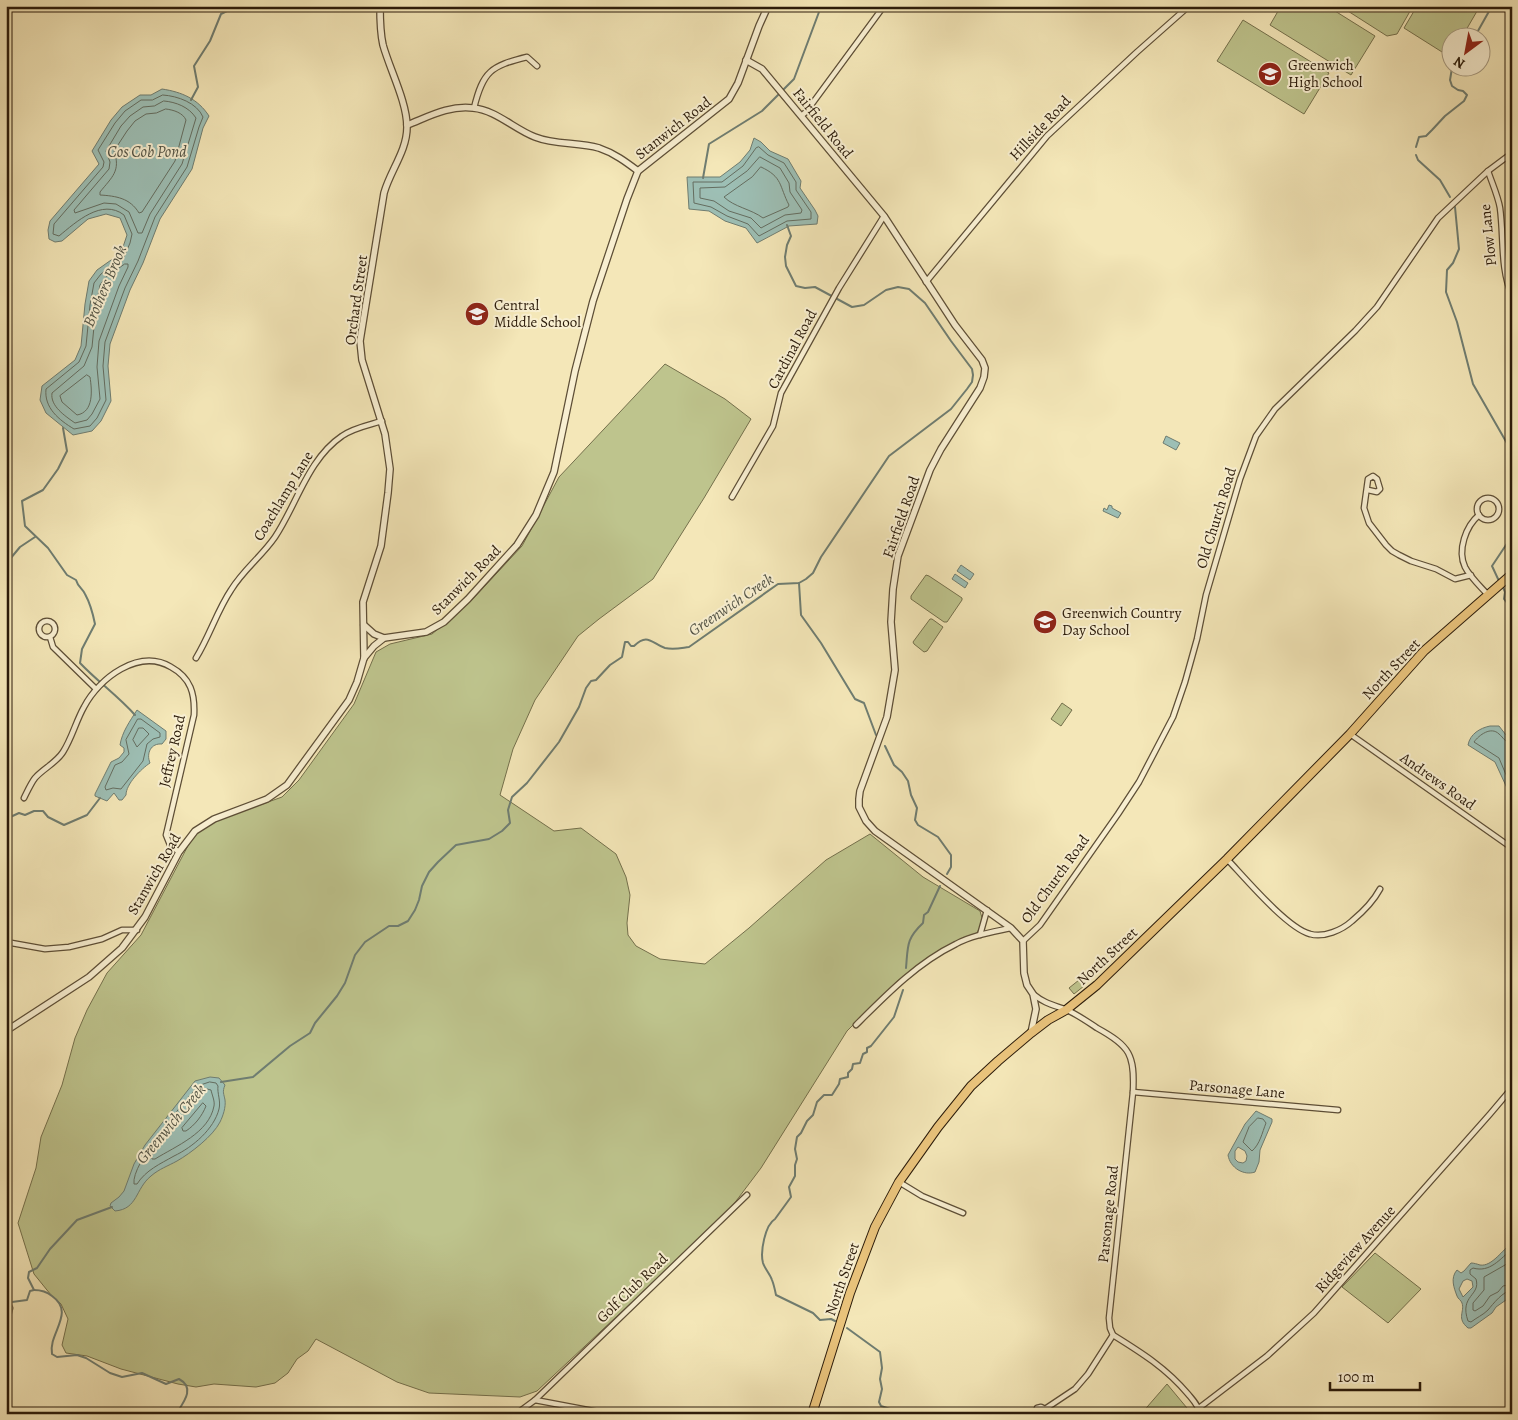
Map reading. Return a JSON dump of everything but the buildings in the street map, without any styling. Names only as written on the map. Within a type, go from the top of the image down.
[{"type":"main road","name":"North Street","points":[[812,1414],[850,1293],[878,1220],[899,1182],[938,1127],[971,1086],[1031,1033],[1048,1020],[1066,1010],[1097,985],[1227,859],[1350,734],[1424,651],[1512,574]]},
{"type":"street","name":"Orchard Street","points":[[364,658],[363,602],[381,546],[388,493],[389,457],[382,421],[362,360],[360,341],[384,193],[403,148],[407,126],[398,90],[383,45],[380,6]]},
{"type":"street","name":"Stanwich Road","points":[[6,1031],[93,974],[118,952],[137,930],[179,852],[191,835],[203,825],[221,816],[267,800],[287,785],[349,700],[364,658],[374,646],[384,638],[426,632],[444,622],[517,545],[533,521],[554,472],[575,371],[594,296],[638,171],[727,102],[736,88],[758,26],[768,6]]},
{"type":"street","points":[[801,116],[829,82],[884,6]]},
{"type":"street","name":"Hillside Road","points":[[926,282],[1046,136],[1189,6]]},
{"type":"street","points":[[474,108],[483,80],[496,67],[527,57],[537,66]]},
{"type":"street","name":"Fairfield Road","points":[[746,60],[760,67],[772,80],[884,216],[955,325],[982,360],[985,368],[980,388],[941,449],[930,470],[898,556],[891,622],[895,670],[887,717],[860,791],[859,807],[866,821],[876,830],[1011,928],[1023,941]]},
{"type":"street","points":[[407,126],[445,110],[474,108],[495,115],[523,132],[541,140],[599,148],[615,154],[638,171]]},
{"type":"street","name":"Old Church Road","points":[[1023,941],[1040,925],[1118,814],[1139,782],[1173,717],[1185,682],[1208,591],[1240,479],[1256,436],[1275,409],[1355,331],[1377,306],[1438,218],[1488,171],[1512,153]]},
{"type":"street","name":"Plow Lane","points":[[1488,171],[1500,206],[1503,264],[1507,286],[1512,296]]},
{"type":"street","name":"Cardinal Road","points":[[732,497],[773,426],[781,393],[834,297],[884,216]]},
{"type":"street","name":"Coachlamp Lane","points":[[196,658],[208,639],[231,588],[269,546],[283,524],[306,479],[322,455],[343,435],[382,421]]},
{"type":"street","points":[[1368,490],[1364,508],[1369,523],[1392,551],[1455,579],[1471,576]]},
{"type":"street","points":[[1479,515],[1485,519],[1495,518],[1499,512],[1498,504],[1490,498],[1483,499],[1478,504],[1479,515],[1467,532],[1464,543],[1464,564],[1471,576],[1488,595]]},
{"type":"street","points":[[364,625],[374,634],[384,638]]},
{"type":"street","points":[[50,637],[53,647],[96,689]]},
{"type":"street","name":"Jeffrey Road","points":[[24,798],[35,779],[60,757],[65,750],[83,708],[96,689],[126,666],[135,662],[150,660],[169,665],[188,680],[193,694],[194,715],[166,835],[170,845],[179,852]]},
{"type":"street","name":"Andrews Road","points":[[1350,734],[1512,848]]},
{"type":"street","points":[[1227,859],[1292,926],[1310,935],[1328,934],[1346,927],[1367,908],[1380,889]]},
{"type":"street","points":[[980,935],[987,910]]},
{"type":"street","points":[[856,1025],[897,985],[930,959],[956,943],[1011,928]]},
{"type":"street","points":[[6,942],[46,949],[69,947],[102,939],[122,930],[137,930]]},
{"type":"street","points":[[1023,941],[1024,974],[1027,985],[1033,994],[1045,1003],[1066,1010]]},
{"type":"street","points":[[1031,1033],[1036,1009],[1033,994]]},
{"type":"street","name":"Parsonage Road","points":[[1066,1010],[1122,1044],[1131,1056],[1134,1071],[1109,1318],[1113,1335]]},
{"type":"street","name":"Ridgeview Avenue","points":[[1200,1411],[1267,1356],[1314,1313],[1512,1088]]},
{"type":"street","name":"Parsonage Lane","points":[[1133,1092],[1338,1110]]},
{"type":"street","points":[[899,1182],[922,1196],[963,1214]]},
{"type":"street","name":"Golf Club Road","points":[[516,1414],[535,1400],[747,1194]]},
{"type":"street","points":[[6,1300],[10,1308],[6,1325]]},
{"type":"street","points":[[1035,1414],[1039,1407],[1045,1411],[1075,1388],[1088,1374],[1113,1335],[1158,1363],[1185,1390],[1200,1411]]},
{"type":"street","points":[[535,1400],[610,1414]]},
{"type":"green space","points":[[1281,6],[1327,6],[1375,36],[1351,75],[1270,25]]},
{"type":"green space","points":[[1340,6],[1413,6],[1397,34],[1387,36]]},
{"type":"green space","points":[[1417,6],[1480,6],[1467,28],[1440,28],[1440,51],[1404,28]]},
{"type":"green space","points":[[1243,20],[1329,73],[1304,114],[1217,61]]},
{"type":"green space","points":[[665,364],[725,399],[751,419],[653,579],[578,636],[535,700],[513,749],[500,795],[554,831],[581,828],[616,854],[626,877],[630,895],[627,923],[628,935],[636,946],[660,959],[705,964],[826,860],[870,834],[923,877],[980,911],[983,921],[977,933],[926,960],[896,982],[847,1031],[761,1168],[727,1213],[537,1391],[520,1397],[429,1393],[397,1382],[316,1339],[308,1351],[297,1359],[288,1373],[275,1383],[256,1387],[214,1384],[196,1387],[178,1384],[121,1369],[87,1356],[66,1353],[62,1345],[68,1319],[61,1304],[34,1274],[18,1223],[36,1168],[41,1137],[62,1085],[75,1038],[87,1010],[107,973],[141,935],[191,840],[204,827],[282,797],[299,780],[354,704],[376,652],[390,644],[432,634],[470,602],[522,546],[559,477]]},
{"type":"green space","points":[[926,575],[962,598],[947,622],[944,622],[911,599],[911,596]]},
{"type":"green space","points":[[930,619],[943,627],[927,651],[924,652],[913,642]]},
{"type":"green space","points":[[1062,703],[1072,710],[1061,726],[1051,719]]},
{"type":"green space","points":[[1079,980],[1084,986],[1074,994],[1069,988]]},
{"type":"green space","points":[[1375,1253],[1421,1289],[1388,1323],[1342,1287]]},
{"type":"green space","points":[[1167,1384],[1192,1414],[1141,1414]]},
{"type":"water","name":"Cos Cob Pond","points":[[162,89],[189,97],[200,105],[209,116],[203,128],[192,169],[160,219],[110,344],[108,366],[111,401],[101,421],[92,431],[73,435],[46,413],[40,400],[42,386],[75,360],[81,346],[89,281],[97,270],[121,253],[127,235],[120,218],[106,214],[88,219],[62,241],[55,242],[49,239],[50,221],[99,164],[92,151],[111,120],[122,107],[140,95],[151,95]]},
{"type":"water","points":[[754,138],[770,151],[788,159],[801,181],[800,188],[818,216],[817,224],[789,226],[757,243],[746,228],[725,221],[709,211],[689,209],[687,177],[720,177],[740,162],[750,150]]},
{"type":"water","points":[[1166,436],[1180,443],[1176,450],[1163,443]]},
{"type":"water","points":[[1109,505],[1121,513],[1118,518],[1103,511],[1104,508],[1107,510]]},
{"type":"water","points":[[961,565],[974,574],[970,580],[957,571]]},
{"type":"water","points":[[955,574],[968,583],[965,588],[952,579]]},
{"type":"water","points":[[137,710],[166,731],[166,739],[162,744],[155,745],[150,749],[150,763],[131,782],[122,800],[119,800],[114,793],[107,801],[95,796],[95,794],[111,762],[119,758],[124,752],[124,748],[120,745],[121,740]]},
{"type":"water","points":[[1490,726],[1499,726],[1512,739],[1512,799],[1495,762],[1468,745],[1476,732]]},
{"type":"water","points":[[210,1077],[219,1078],[225,1085],[223,1091],[225,1108],[217,1127],[189,1154],[151,1176],[128,1207],[115,1211],[110,1206],[111,1203],[124,1191],[134,1164],[145,1145],[195,1081]]},
{"type":"water","points":[[1256,1111],[1272,1119],[1260,1150],[1259,1162],[1255,1172],[1251,1173],[1238,1170],[1229,1160],[1228,1155],[1245,1124]],"holes":[[[1238,1147],[1245,1151],[1246,1161],[1243,1163],[1238,1162],[1235,1159],[1235,1151]]]},
{"type":"water","points":[[1512,1243],[1512,1292],[1492,1313],[1471,1328],[1468,1328],[1462,1321],[1463,1306],[1457,1297],[1454,1286],[1455,1273],[1457,1270],[1461,1273],[1471,1263],[1484,1265],[1489,1263]],"holes":[[[1467,1279],[1472,1281],[1473,1287],[1463,1297],[1459,1289],[1463,1281]]]},
{"type":"waterway","name":"Brothers Brook","points":[[191,100],[198,87],[194,66],[210,41],[221,14],[237,6]]},
{"type":"waterway","name":"Greenwich Creek","points":[[703,178],[709,144],[762,111],[794,79],[820,6]]},
{"type":"waterway","points":[[1480,28],[1492,6]]},
{"type":"waterway","points":[[1416,147],[1419,137],[1426,136],[1445,116],[1464,101],[1467,95],[1452,86],[1450,78]]},
{"type":"waterway","points":[[1416,155],[1418,160],[1440,180],[1450,197]]},
{"type":"waterway","points":[[1455,207],[1459,249],[1453,263],[1447,270],[1446,292],[1457,322],[1473,384],[1512,452]]},
{"type":"waterway","name":"Greenwich Creek","points":[[221,1082],[253,1077],[290,1046],[310,1033],[315,1023],[345,983],[355,955],[365,942],[389,926],[398,926],[408,921],[415,910],[422,886],[429,872],[438,862],[456,845],[489,839],[502,831],[510,823],[508,810],[512,797],[527,783],[559,742],[591,681],[596,680],[610,665],[622,657],[625,642],[634,646],[647,639],[665,648],[689,647],[778,584],[799,583],[806,579],[813,573],[821,557],[889,456],[951,409],[972,382],[972,369],[925,303],[909,289],[898,287],[886,290],[864,305],[852,307],[815,287],[805,288],[796,286],[786,266],[785,257],[791,236],[787,225]]},
{"type":"waterway","points":[[63,428],[67,451],[58,469],[43,490],[22,501],[25,526],[48,548],[67,575],[76,580],[88,601],[95,624],[82,649],[80,663],[135,715]]},
{"type":"waterway","points":[[1499,581],[1492,566],[1512,536]]},
{"type":"waterway","name":"Brothers Brook","points":[[6,559],[10,559],[20,547],[35,537]]},
{"type":"waterway","points":[[799,583],[801,615],[821,643],[855,699],[864,703],[876,735]]},
{"type":"waterway","points":[[1502,585],[1505,592],[1504,599],[1512,609]]},
{"type":"waterway","points":[[885,746],[894,765],[908,781],[911,795],[917,808],[915,820],[918,825],[938,837],[951,855],[951,867],[947,874]]},
{"type":"waterway","points":[[6,819],[19,813],[25,815],[34,811],[43,811],[48,817],[64,825],[87,815],[100,798]]},
{"type":"waterway","points":[[906,968],[911,938],[923,923],[924,915],[928,912],[940,886]]},
{"type":"waterway","points":[[835,1321],[831,1319],[820,1320],[813,1313],[776,1295],[771,1278],[763,1263],[764,1239],[771,1222],[791,1197],[789,1187],[795,1176],[797,1137],[813,1115],[817,1102],[824,1095],[832,1095],[840,1079],[848,1077],[853,1064],[860,1063],[863,1054],[867,1052],[867,1048],[871,1046],[894,1017],[903,990]]},
{"type":"waterway","name":"Greenwich Creek","points":[[34,1290],[28,1278],[29,1272],[37,1268],[50,1249],[77,1220],[112,1207]]},
{"type":"waterway","points":[[34,1290],[50,1294],[62,1309],[52,1346],[52,1354],[57,1357],[77,1355],[86,1358],[110,1373],[122,1377],[142,1373],[166,1384],[179,1379],[187,1387],[187,1396],[176,1414]]},
{"type":"waterway","name":"Greenwich Creek","points":[[12,1302],[27,1300],[30,1291],[34,1290]]},
{"type":"waterway","points":[[847,1328],[880,1352],[882,1389],[879,1402],[881,1406],[890,1409],[891,1414]]},
{"type":"place","name":"Greenwich High School","points":[[1270,74]]},
{"type":"place","name":"Central Middle School","points":[[477,314]]},
{"type":"place","name":"Greenwich Country Day School","points":[[1045,622]]}]
